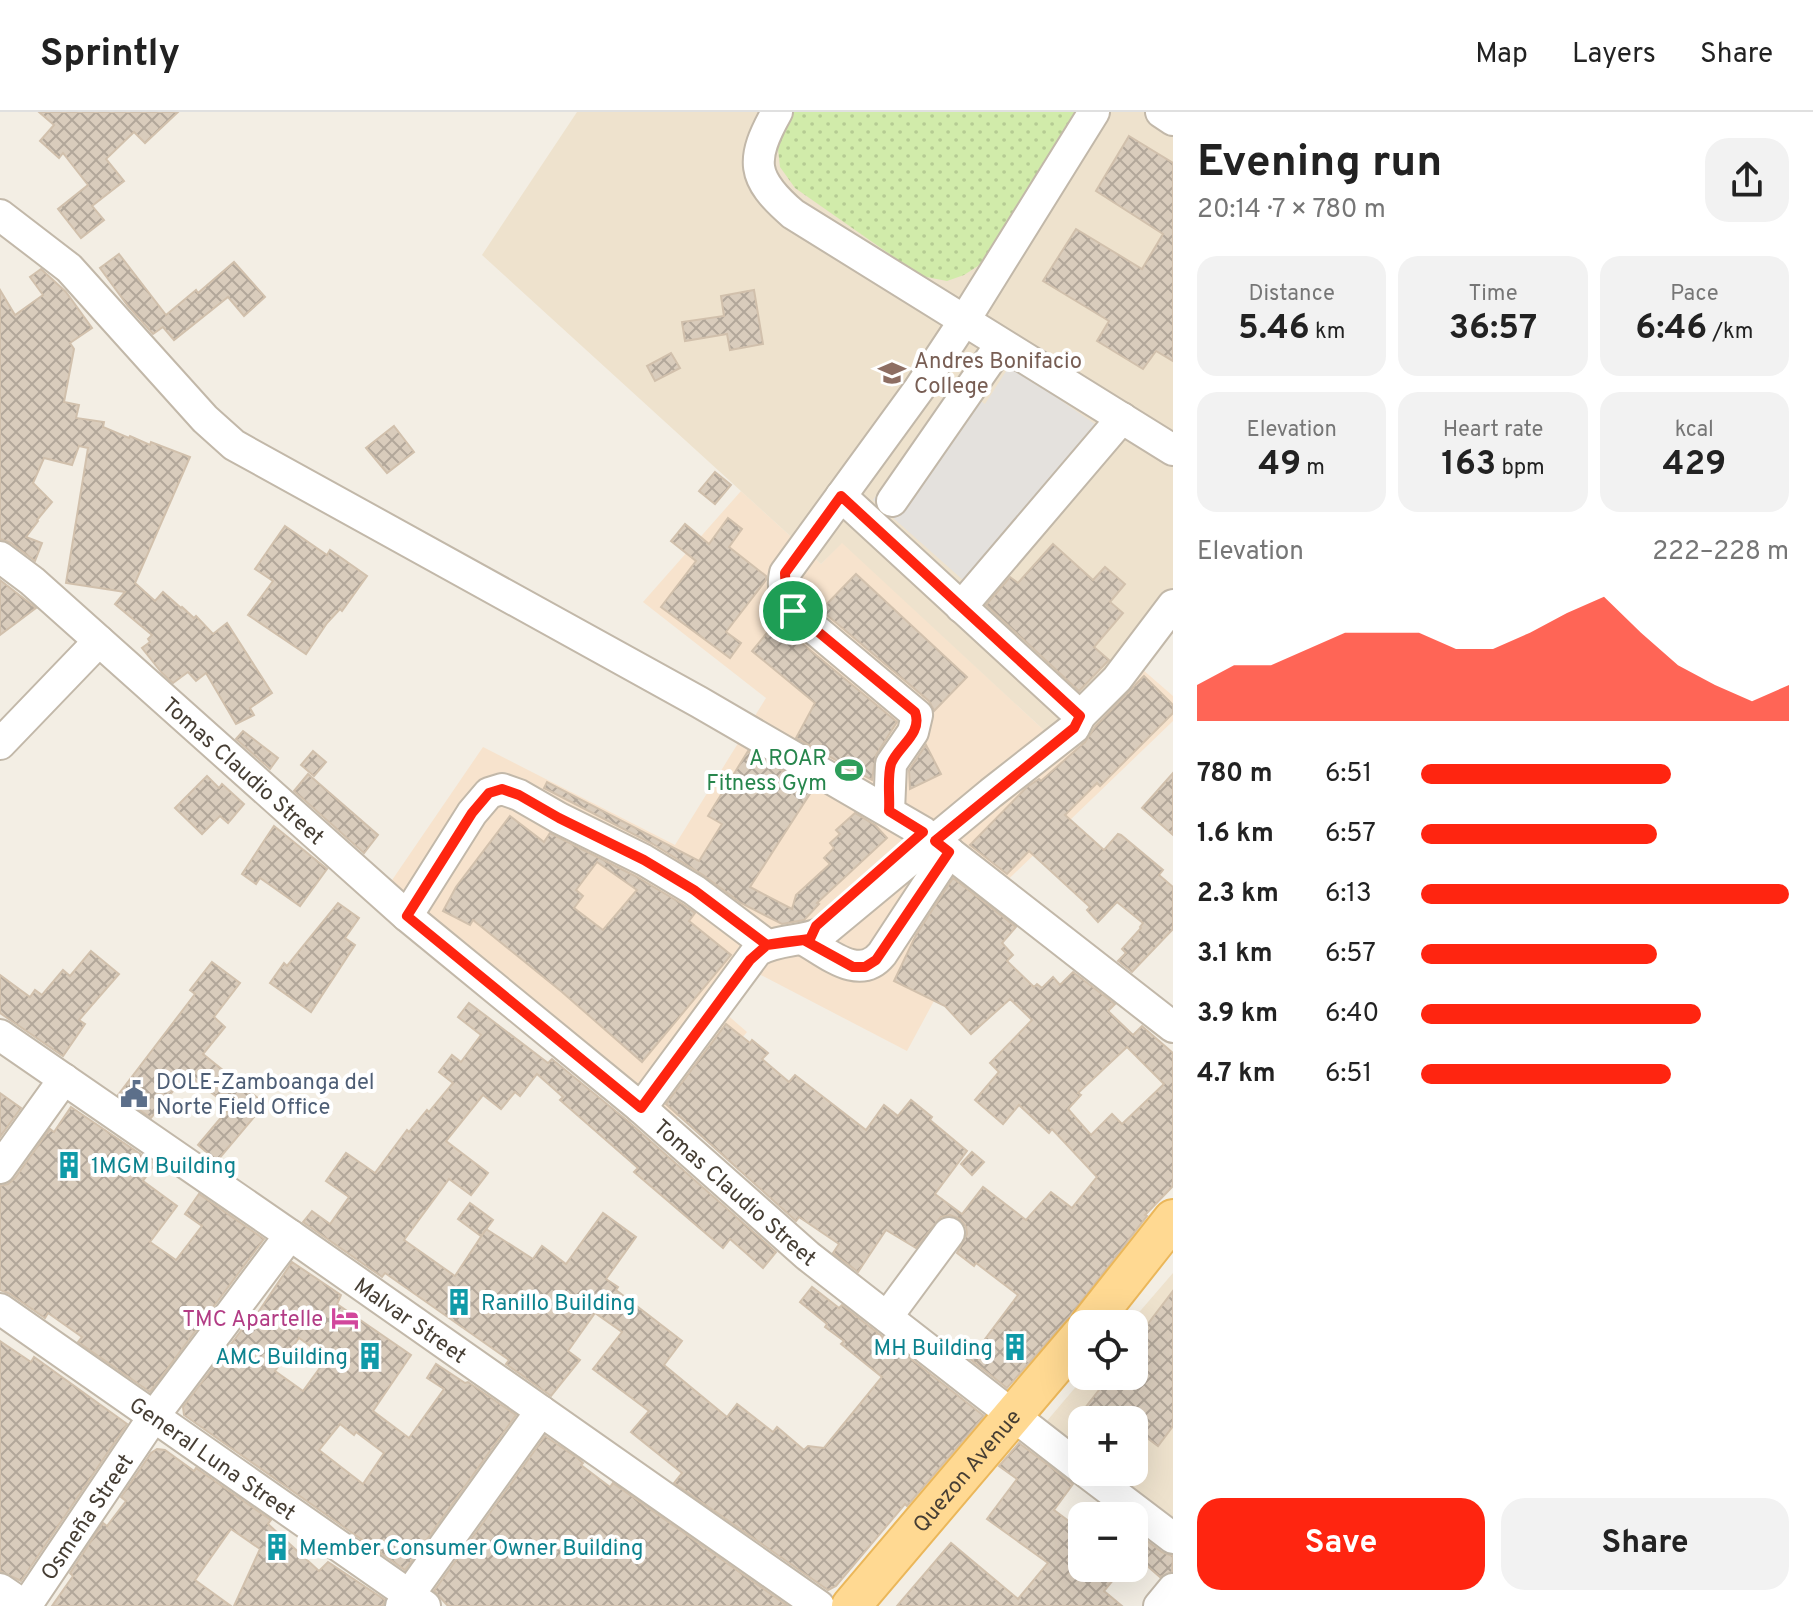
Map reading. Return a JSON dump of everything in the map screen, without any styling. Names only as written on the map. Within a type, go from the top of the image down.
[{"type":"main road","points":[[1101,1310],[1173,1219]]},
{"type":"main road","name":"Quezon Avenue","points":[[851,1606],[1068,1351]]},
{"type":"street","points":[[777,112],[763,137],[758,157],[762,178],[771,195],[793,214],[1173,450]]},
{"type":"street","points":[[889,811],[891,764],[913,732],[917,715],[793,611],[787,601],[783,582],[785,573],[964,321],[1094,112]]},
{"type":"street","points":[[1161,112],[1173,120]]},
{"type":"street","points":[[0,215],[69,268],[205,419],[234,445],[699,702],[889,811],[936,842],[1173,1027]]},
{"type":"street","points":[[892,501],[1001,344]]},
{"type":"street","points":[[961,607],[1122,418]]},
{"type":"street","points":[[841,496],[1080,716]]},
{"type":"street","name":"Tomas Claudio Street","points":[[0,557],[99,641],[407,916],[641,1108],[763,1217],[1068,1459]]},
{"type":"street","points":[[807,939],[816,926],[936,842],[1065,718],[1080,716],[1117,679],[1173,605]]},
{"type":"street","points":[[0,744],[99,641]]},
{"type":"street","points":[[407,916],[472,813],[489,793],[502,789],[644,860],[694,890],[767,945]]},
{"type":"street","points":[[641,1108],[750,960],[767,945],[807,939],[853,967],[872,964],[882,954],[936,842]]},
{"type":"street","name":"Malvar Street","points":[[0,1035],[819,1606]]},
{"type":"street","points":[[0,1168],[64,1079]]},
{"type":"street","points":[[887,1317],[949,1233]]},
{"type":"street","name":"Osmeña Street","points":[[25,1606],[154,1416],[290,1235]]},
{"type":"street","name":"General Luna Street","points":[[0,1309],[411,1602]]},
{"type":"street","points":[[411,1602],[541,1411]]},
{"type":"street","name":"Tomas Claudio Street","points":[[1104,1486],[1173,1538]]},
{"type":"street","points":[[0,1589],[25,1606]]},
{"type":"street","points":[[1159,1606],[1173,1589]]},
{"type":"shaded area","name":"Andres Bonifacio College","points":[[577,112],[1173,112],[1173,626],[1062,747],[842,543],[821,564],[482,255]]},
{"type":"shaded area","points":[[1010,365],[1118,440],[982,597],[873,500],[953,383],[985,404]]},
{"type":"shaded area","points":[[741,491],[821,564],[842,542],[1062,747],[1142,669],[1173,696],[1173,721],[990,897],[907,1051],[757,973],[724,1012],[747,1032],[673,1122],[388,886],[483,747],[675,845],[766,698],[643,602]]},
{"type":"shaded area","points":[[1173,1273],[1173,1524],[1148,1506],[1148,1502],[1143,1502],[1120,1486],[1148,1486],[1148,1406],[1068,1406],[1068,1448],[1041,1428],[1073,1390],[1148,1390],[1148,1310],[1141,1310]]},
{"type":"green space","points":[[790,112],[1074,112],[1070,124],[984,262],[964,275],[947,281],[921,276],[795,188],[780,167],[778,149],[781,127]]},
{"type":"building","points":[[39,112],[178,112],[145,143],[134,132],[106,159],[124,181],[92,206],[104,220],[81,238],[58,209],[88,185],[63,153],[59,158],[40,141],[54,125]]},
{"type":"building","points":[[1129,136],[1173,163],[1173,361],[1156,351],[1143,369],[1097,341],[1109,321],[1043,281],[1076,229],[1142,269],[1163,234],[1096,191]]},
{"type":"building","points":[[119,254],[166,315],[234,262],[265,297],[244,316],[228,297],[174,340],[163,327],[153,334],[100,268]]},
{"type":"building","points":[[41,269],[66,292],[92,328],[70,343],[74,349],[64,402],[79,405],[76,418],[104,422],[103,427],[129,438],[150,445],[151,442],[190,457],[135,583],[155,601],[163,592],[194,618],[196,616],[213,634],[227,623],[272,693],[250,708],[254,715],[236,724],[206,673],[196,681],[188,672],[173,683],[162,673],[142,648],[150,642],[148,639],[152,635],[115,604],[125,592],[66,583],[88,448],[79,446],[72,465],[44,458],[33,483],[52,502],[26,537],[42,543],[35,561],[11,543],[0,539],[0,290],[15,315],[43,295],[30,277]]},
{"type":"building","points":[[754,290],[763,344],[730,350],[727,334],[685,341],[682,322],[724,316],[721,296]]},
{"type":"building","points":[[671,353],[680,368],[655,381],[647,366]]},
{"type":"building","points":[[394,426],[414,452],[387,473],[366,448]]},
{"type":"building","points":[[715,472],[731,485],[715,504],[699,491]]},
{"type":"building","points":[[728,518],[742,529],[729,547],[766,576],[726,632],[741,643],[730,658],[661,607],[696,561],[671,541],[685,524],[709,544]]},
{"type":"building","points":[[285,526],[327,555],[330,550],[367,576],[342,611],[340,609],[327,623],[306,654],[248,615],[273,581],[255,569]]},
{"type":"building","points":[[1053,544],[1093,580],[1105,567],[1125,584],[1110,602],[1123,613],[1094,647],[1109,660],[1079,691],[986,605],[1010,577],[1018,583]]},
{"type":"building","points":[[856,574],[967,677],[934,711],[929,701],[821,610]]},
{"type":"building","points":[[0,580],[36,608],[0,635]]},
{"type":"building","points":[[776,622],[897,722],[876,755],[872,780],[796,738],[815,703],[752,651]]},
{"type":"building","points":[[1144,676],[1173,705],[1173,713],[1100,786],[1097,783],[1065,815],[1104,850],[1118,834],[1121,835],[1163,870],[1159,875],[1173,887],[1173,929],[1132,972],[1118,961],[1126,953],[1122,949],[1143,923],[1117,902],[1098,922],[1087,910],[1090,907],[1029,851],[1007,874],[970,845],[1027,787],[1039,779],[1041,781],[1085,742],[1095,727]]},
{"type":"building","points":[[243,731],[278,758],[270,769],[236,739]]},
{"type":"building","points":[[926,745],[941,774],[910,789],[909,770]]},
{"type":"building","points":[[313,751],[326,762],[314,776],[301,765]]},
{"type":"building","points":[[748,751],[813,789],[750,887],[792,909],[796,895],[830,864],[824,858],[834,848],[830,843],[840,834],[836,830],[855,813],[875,825],[887,838],[817,903],[804,920],[782,924],[741,903],[653,844],[544,788],[547,782],[699,861],[722,824],[708,816]]},
{"type":"building","points":[[1173,773],[1173,835],[1142,808]]},
{"type":"building","points":[[308,774],[378,835],[364,853],[294,791]]},
{"type":"building","points":[[207,776],[219,788],[222,784],[244,804],[228,823],[220,816],[202,834],[175,808]]},
{"type":"building","points":[[510,816],[544,842],[550,833],[684,905],[695,913],[689,921],[731,955],[642,1062],[473,920],[470,925],[443,911],[456,887]],"holes":[[[597,862],[637,890],[603,930],[574,908],[583,896],[576,890]]]},
{"type":"building","points":[[274,826],[327,869],[300,906],[260,878],[256,884],[242,874]]},
{"type":"building","points":[[953,878],[1016,927],[1002,943],[1013,955],[1007,961],[1034,987],[1037,984],[1042,988],[1053,977],[1060,985],[1073,972],[1115,1004],[1108,1011],[1133,1035],[1142,1026],[1173,1053],[1173,1186],[1145,1215],[1074,1310],[1068,1310],[1068,1318],[1007,1388],[970,1359],[1018,1295],[976,1263],[974,1266],[957,1253],[967,1234],[960,1219],[950,1215],[941,1217],[916,1248],[886,1230],[858,1272],[833,1253],[839,1244],[799,1217],[796,1221],[666,1104],[726,1024],[768,1053],[762,1059],[789,1082],[795,1075],[866,1130],[884,1105],[898,1116],[911,1100],[967,1151],[935,1194],[962,1214],[983,1187],[1026,1220],[1051,1192],[1072,1208],[1097,1177],[1052,1129],[1049,1133],[1019,1105],[1003,1124],[975,1100],[999,1072],[990,1063],[1032,1020],[1010,999],[971,1034],[945,1006],[894,981],[916,935]],"holes":[[[1127,1047],[1164,1084],[1122,1124],[1112,1114],[1091,1135],[1068,1109],[1081,1095],[1078,1093]]]},
{"type":"building","points":[[338,903],[359,918],[345,938],[355,945],[311,1012],[270,983]]},
{"type":"building","points":[[91,951],[119,974],[79,1020],[85,1024],[63,1056],[0,1013],[0,975],[30,997],[35,990],[42,995],[63,970],[70,976]]},
{"type":"building","points":[[212,962],[240,983],[214,1017],[225,1027],[203,1054],[265,1104],[217,1161],[198,1145],[230,1107],[187,1074],[151,1118],[118,1095],[195,994],[190,990]]},
{"type":"building","points":[[469,1003],[548,1063],[552,1059],[629,1122],[776,1252],[763,1268],[730,1239],[723,1248],[634,1172],[638,1168],[560,1100],[563,1097],[537,1074],[520,1096],[515,1092],[501,1109],[483,1095],[446,1141],[488,1173],[471,1195],[449,1179],[404,1240],[455,1276],[486,1229],[533,1259],[542,1246],[566,1264],[603,1213],[636,1237],[606,1279],[682,1341],[664,1365],[727,1417],[737,1404],[773,1432],[777,1427],[804,1450],[808,1446],[824,1448],[882,1377],[841,1344],[844,1341],[800,1302],[812,1287],[839,1308],[842,1305],[984,1416],[836,1586],[828,1590],[674,1483],[682,1473],[631,1432],[649,1411],[593,1369],[622,1332],[595,1313],[568,1351],[580,1360],[551,1396],[506,1364],[509,1360],[385,1273],[382,1277],[303,1222],[312,1211],[330,1224],[349,1197],[326,1181],[346,1153],[375,1173],[407,1130],[409,1132],[427,1110],[429,1112],[453,1083],[439,1072],[452,1055],[461,1062],[481,1035],[458,1017]]},
{"type":"building","points":[[0,1093],[21,1108],[0,1137]]},
{"type":"building","points":[[71,1107],[155,1164],[143,1181],[177,1206],[150,1242],[176,1260],[202,1226],[185,1214],[199,1194],[264,1239],[150,1392],[78,1342],[82,1337],[48,1313],[45,1318],[0,1290],[0,1186],[15,1178],[50,1129],[54,1132]]},
{"type":"building","points":[[972,1152],[984,1162],[972,1175],[961,1164]]},
{"type":"building","points":[[470,1203],[493,1220],[481,1236],[458,1219]]},
{"type":"building","points":[[292,1262],[341,1295],[337,1304],[411,1355],[373,1411],[409,1438],[444,1389],[427,1378],[436,1364],[516,1415],[405,1570],[184,1415],[183,1407],[253,1315],[255,1317]],"holes":[[[299,1338],[327,1358],[303,1391],[275,1371]],[[340,1424],[384,1453],[363,1484],[319,1450]]]},
{"type":"building","points":[[1173,1291],[1173,1426],[1158,1446],[1148,1438],[1148,1406],[1086,1406],[1099,1390],[1148,1390],[1148,1324]]},
{"type":"building","points":[[0,1341],[31,1362],[34,1357],[127,1424],[21,1581],[0,1571]]},
{"type":"building","points":[[545,1436],[579,1459],[583,1463],[581,1465],[610,1487],[613,1483],[788,1606],[448,1606],[434,1591]]},
{"type":"building","points":[[1019,1443],[1068,1480],[1068,1486],[1072,1486],[1054,1510],[1068,1520],[1068,1582],[1111,1582],[1104,1591],[1122,1606],[897,1606],[951,1543],[1018,1599],[1048,1563],[987,1519],[1017,1479],[999,1466]]},
{"type":"building","points":[[157,1449],[165,1450],[194,1471],[196,1468],[271,1520],[268,1524],[319,1571],[328,1562],[385,1600],[383,1606],[234,1606],[260,1549],[231,1529],[195,1580],[231,1606],[52,1606],[103,1523],[107,1526],[126,1501],[121,1497]]},
{"type":"building","points":[[1148,1542],[1173,1556],[1172,1572],[1160,1577],[1148,1567]]},
{"type":"place","name":"Andres Bonifacio College","points":[[892,373]]},
{"type":"place","name":"A ROAR Fitness Gym","points":[[849,770]]},
{"type":"place","name":"DOLE-Zamboanga del Norte Field Office","points":[[134,1094]]},
{"type":"place","name":"1MGM Building","points":[[69,1165]]},
{"type":"place","name":"Ranillo Building","points":[[459,1302]]},
{"type":"place","name":"TMC Apartelle","points":[[345,1318]]},
{"type":"place","name":"MH Building","points":[[1015,1347]]},
{"type":"place","name":"AMC Building","points":[[370,1356]]},
{"type":"place","name":"Member Consumer Owner Building","points":[[277,1547]]},
{"type":"route","points":[[793,611],[789,607],[783,582],[785,573],[841,496],[1080,716],[1074,728],[935,841],[949,852],[882,954],[872,964],[853,967],[804,940],[767,945],[757,951],[641,1108],[407,916],[482,799],[494,790],[502,789],[644,860],[694,890],[767,945],[781,942],[810,939],[816,926],[923,832],[889,811],[891,764],[913,732],[917,715],[793,611]]}]
